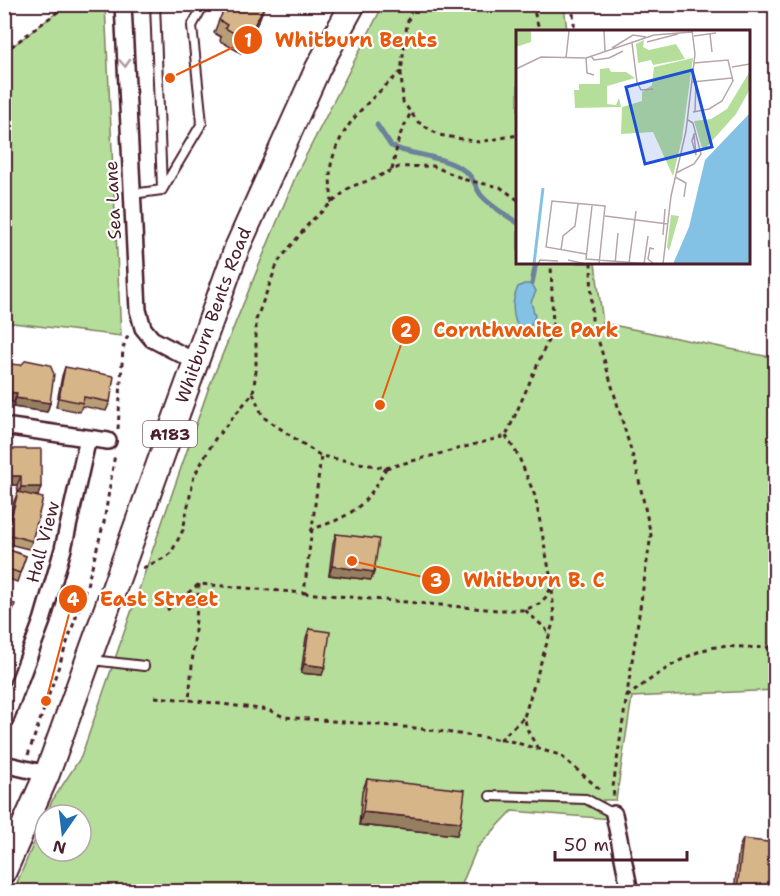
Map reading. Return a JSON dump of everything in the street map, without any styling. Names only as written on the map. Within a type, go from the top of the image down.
[{"type":"main road","name":"Whitburn Bents Road","points":[[4,871],[35,771],[87,660],[237,248],[318,68],[353,4]]},
{"type":"street","name":"Sea Lane","points":[[123,4],[138,310],[143,328]]},
{"type":"street","points":[[143,328],[153,339],[196,362]]},
{"type":"street","points":[[4,426],[88,438],[114,438]]},
{"type":"street","name":"Hall View","points":[[4,722],[42,621],[57,569],[88,438]]},
{"type":"street","points":[[4,764],[35,771]]},
{"type":"street","points":[[614,814],[630,891]]},
{"type":"lane","points":[[155,4],[162,190]]},
{"type":"lane","points":[[162,190],[202,123],[192,26],[204,4]]},
{"type":"lane","points":[[132,194],[162,190]]},
{"type":"lane","points":[[87,660],[144,666]]},
{"type":"lane","points":[[490,796],[586,799],[614,814]]},
{"type":"path","points":[[4,52],[68,4]]},
{"type":"path","points":[[413,4],[407,24],[401,72],[404,102],[418,122],[440,135],[479,142],[516,135]]},
{"type":"path","points":[[532,4],[539,30]]},
{"type":"path","points":[[572,4],[575,30]]},
{"type":"path","points":[[332,204],[331,167],[341,134],[369,100],[401,72]]},
{"type":"path","points":[[392,170],[397,146],[411,112]]},
{"type":"path","points":[[506,436],[386,468],[321,456],[263,417],[253,393],[256,371],[256,320],[278,262],[310,220],[350,187],[372,180],[399,167],[433,166],[470,180],[500,187],[516,199]]},
{"type":"path","points":[[506,436],[554,329],[551,264]]},
{"type":"path","points":[[591,264],[592,319],[636,467],[651,535],[613,787],[614,814]]},
{"type":"path","points":[[35,771],[104,522],[123,348],[129,335],[143,328]]},
{"type":"path","points":[[115,586],[132,577],[143,567],[171,553],[183,530],[194,476],[215,438],[253,393]]},
{"type":"path","points":[[500,740],[524,717],[554,620],[552,585],[535,495],[518,455],[506,436]]},
{"type":"path","points":[[304,593],[321,456]]},
{"type":"path","points":[[310,533],[312,529],[333,523],[348,515],[366,501],[386,468]]},
{"type":"path","points":[[167,610],[199,584],[497,610],[525,610],[539,604],[547,597],[552,585]]},
{"type":"path","points":[[189,700],[199,584]]},
{"type":"path","points":[[525,610],[545,628],[549,636]]},
{"type":"path","points":[[627,697],[643,684],[690,656],[716,647],[761,649],[774,646],[776,641]]},
{"type":"path","points":[[155,697],[269,710],[284,717],[415,728],[500,740],[538,749],[560,755],[597,787],[614,814]]},
{"type":"path","points":[[524,717],[528,731],[538,749]]},
{"type":"green space","points":[[68,4],[105,5],[121,336],[5,322],[5,52]]},
{"type":"green space","points":[[383,5],[564,5],[567,30],[516,30],[516,264],[595,264],[603,323],[775,358],[775,690],[632,697],[616,800],[603,800],[611,819],[512,811],[477,848],[459,891],[13,892],[33,845],[33,863],[93,863],[93,803],[51,803],[81,757],[209,387],[297,173]]},
{"type":"water","points":[[532,284],[536,291],[531,302],[535,316],[531,325],[524,328],[516,323],[513,305],[518,287]]},
{"type":"building","points":[[227,4],[262,4],[261,6],[264,7],[246,40],[225,28],[227,25],[219,20]]},
{"type":"building","points":[[26,360],[50,365],[54,374],[50,403],[16,398],[17,393],[7,392],[10,364],[21,365]]},
{"type":"building","points":[[65,367],[114,376],[110,402],[84,397],[83,403],[59,398]]},
{"type":"building","points":[[4,449],[41,449],[41,487],[21,487],[21,476],[6,476]]},
{"type":"building","points":[[18,492],[43,498],[32,541],[7,534]]},
{"type":"building","points":[[336,534],[379,539],[374,572],[332,566]]},
{"type":"building","points":[[4,548],[26,556],[20,573],[6,568],[4,573]]},
{"type":"building","points":[[4,601],[15,604],[7,628],[4,627]]},
{"type":"building","points":[[309,629],[330,632],[325,667],[304,664]]},
{"type":"building","points":[[367,779],[465,790],[461,822],[363,812]]},
{"type":"building","points":[[743,839],[776,843],[776,891],[737,890]]},
{"type":"waterway","points":[[377,125],[391,146],[402,150]]},
{"type":"waterway","points":[[401,150],[443,160],[459,167],[471,177],[485,199],[516,222]]},
{"type":"waterway","points":[[532,284],[536,264]]},
{"type":"place","name":"Whitburn Bents","points":[[170,78]]},
{"type":"place","name":"Cornthwaite Park","points":[[380,405]]},
{"type":"place","name":"Whitburn B. C","points":[[352,561]]},
{"type":"place","name":"East Street","points":[[46,701]]}]
